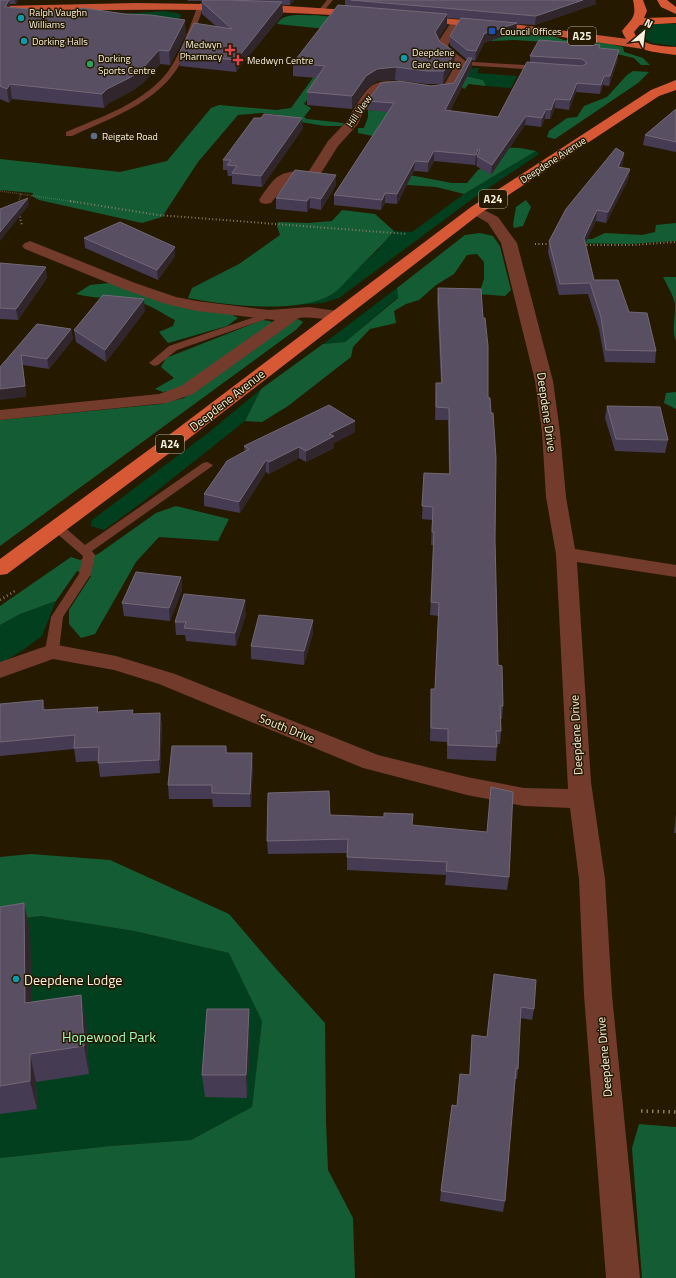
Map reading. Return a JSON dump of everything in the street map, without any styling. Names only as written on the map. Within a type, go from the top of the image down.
[{"type":"highway","points":[[638,0],[641,11],[635,24],[628,31],[628,35],[632,40],[657,49],[668,56],[674,56]]},
{"type":"highway","points":[[662,0],[665,5],[676,11]]},
{"type":"highway","points":[[635,24],[676,20]]},
{"type":"highway","name":"Deepdene Avenue","points":[[0,569],[58,528],[476,210],[655,93],[670,88],[673,79]]},
{"type":"main road","points":[[0,9],[114,3],[201,5],[377,15]]},
{"type":"main road","name":"A25","points":[[404,18],[521,28],[643,45]]},
{"type":"main road","points":[[619,26],[635,24]]},
{"type":"main road","name":"A25","points":[[521,28],[599,28]]},
{"type":"street","points":[[456,23],[442,45],[444,50],[462,63]]},
{"type":"street","name":"Hill View","points":[[266,200],[284,177],[292,175],[313,175],[340,134],[349,128],[374,89],[380,86],[394,86],[445,90],[449,88],[462,63]]},
{"type":"street","name":"Deepdene Drive","points":[[476,210],[493,220],[509,243],[544,381],[551,432],[556,497],[566,554],[581,799],[592,879],[598,995],[622,1278]]},
{"type":"street","points":[[30,246],[101,276],[172,301],[197,306],[269,315],[309,312],[338,315]]},
{"type":"street","points":[[0,415],[161,399],[187,390],[294,314]]},
{"type":"street","points":[[566,554],[676,571]]},
{"type":"street","points":[[0,670],[52,651]]},
{"type":"street","name":"South Drive","points":[[52,651],[116,663],[167,679],[372,762],[452,782],[524,797],[581,799]]},
{"type":"lane","points":[[321,11],[330,0]]},
{"type":"lane","points":[[69,134],[134,103],[154,90],[174,68],[201,5]]},
{"type":"lane","points":[[462,63],[544,68]]},
{"type":"lane","points":[[154,363],[173,348],[269,315]]},
{"type":"lane","points":[[85,552],[207,465]]},
{"type":"lane","points":[[52,651],[57,617],[85,574],[89,555],[58,528]]},
{"type":"path","points":[[0,191],[158,215],[414,234],[400,244],[422,251]]},
{"type":"path","points":[[20,193],[18,208],[22,224],[20,242],[30,246]]},
{"type":"path","points":[[578,245],[632,245],[676,242]]},
{"type":"path","points":[[509,243],[557,245]]},
{"type":"green space","points":[[164,11],[181,15],[177,27],[121,14]]},
{"type":"green space","points":[[313,15],[427,26],[440,30],[437,36],[387,33],[367,35],[357,38],[346,53],[357,58],[348,72],[350,80],[331,86],[316,87],[304,104],[311,108],[304,117],[307,119],[344,123],[342,126],[325,126],[295,121],[279,115],[261,113],[238,115],[198,162],[162,217],[142,223],[39,200],[32,196],[33,193],[0,190],[0,159],[120,172],[167,161],[211,108],[219,105],[276,110],[291,108],[323,64],[327,65],[351,33],[346,31],[277,24],[280,20],[288,16]]},
{"type":"green space","points":[[658,24],[676,24],[676,46],[652,43],[640,36],[639,32],[642,29]]},
{"type":"green space","points":[[510,33],[553,36],[564,40],[601,42],[623,47],[624,52],[643,58],[650,65],[641,65],[634,58],[575,44],[515,40],[492,41],[479,37]]},
{"type":"green space","points":[[479,68],[477,73],[517,76],[511,88],[486,86],[483,80],[466,76],[467,70]]},
{"type":"green space","points":[[633,71],[649,72],[638,83],[555,139],[547,137],[549,131],[567,118],[577,117],[584,106],[607,97],[627,75]]},
{"type":"green space","points":[[466,76],[483,80],[486,86],[469,84],[464,89],[460,85]]},
{"type":"green space","points":[[368,110],[416,113],[393,140],[358,133],[358,128],[364,128],[368,117]]},
{"type":"green space","points":[[500,147],[520,148],[536,151],[464,194],[436,187],[394,184],[380,173],[415,176],[452,183],[467,183],[478,170],[493,163]]},
{"type":"green space","points":[[536,151],[539,154],[468,202],[339,298],[323,303],[295,305],[315,301],[355,271],[378,250],[394,231],[412,232],[464,194]]},
{"type":"green space","points":[[526,200],[531,207],[523,226],[514,228],[513,225],[516,207]]},
{"type":"green space","points":[[342,210],[375,214],[394,231],[384,243],[332,294],[318,300],[301,304],[281,306],[241,305],[188,298],[192,288],[239,264],[280,235],[277,226],[278,222],[308,223],[332,221]]},
{"type":"green space","points":[[676,223],[676,241],[628,244],[562,243],[569,238],[592,239],[605,233],[642,235],[655,232],[656,225]]},
{"type":"green space","points":[[480,233],[493,236],[500,246],[511,290],[505,296],[479,294],[484,279],[484,262],[477,254],[467,255],[454,274],[436,285],[419,300],[406,304],[394,311],[396,323],[370,329],[353,347],[351,357],[288,406],[262,422],[245,421],[261,389],[323,344],[345,342],[398,298],[397,288],[465,235]]},
{"type":"green space","points":[[663,277],[676,277],[676,341],[674,328],[675,303]]},
{"type":"green space","points":[[109,283],[229,313],[238,318],[227,326],[168,343],[159,332],[173,326],[175,320],[154,308],[134,301],[76,294],[90,285]]},
{"type":"green space","points":[[397,288],[398,297],[345,342],[323,344]]},
{"type":"green space","points":[[298,319],[303,322],[297,329],[0,546],[0,420],[161,404],[184,398]]},
{"type":"green space","points":[[262,320],[270,321],[274,324],[182,388],[163,392],[155,389],[174,378],[161,367],[166,358]]},
{"type":"green space","points":[[261,389],[245,421],[144,501],[104,530],[91,526],[92,520],[208,433]]},
{"type":"green space","points":[[676,392],[676,409],[664,403],[666,393]]},
{"type":"green space","points":[[176,506],[229,519],[218,541],[159,537],[136,562],[95,634],[81,638],[69,624],[69,610],[91,576],[77,571],[56,601],[20,614],[0,625],[0,606],[71,557],[80,560],[98,554],[156,513]]},
{"type":"green space","points":[[56,601],[42,636],[0,664],[0,625],[20,614]]},
{"type":"green space","points":[[31,854],[110,860],[229,914],[325,1023],[328,1170],[353,1218],[355,1278],[0,1278],[0,1158],[110,1146],[191,1140],[252,1107],[262,1021],[229,953],[134,931],[41,916],[0,921],[0,857]]},
{"type":"green space","name":"Hopewood Park","points":[[41,916],[134,931],[229,953],[277,970],[262,1021],[252,1107],[191,1140],[110,1146],[0,1158],[0,921]]},
{"type":"green space","points":[[639,1124],[676,1127],[676,1278],[642,1278],[632,1148]]},
{"type":"building","name":"Dorking Sports Centre","points":[[0,0],[9,0],[5,7],[63,12],[83,8],[185,20],[169,51],[159,50],[142,69],[131,77],[107,89],[102,94],[10,84],[7,89],[0,86]]},
{"type":"building","points":[[203,0],[282,2],[236,60],[179,54],[194,23],[232,29],[202,2]]},
{"type":"building","points":[[351,0],[583,0],[536,16]]},
{"type":"building","points":[[338,5],[447,14],[435,32],[440,42],[455,52],[444,71],[427,71],[396,67],[377,69],[366,76],[352,96],[307,92],[325,66],[293,63]]},
{"type":"building","points":[[461,18],[517,23],[483,34],[476,51],[467,50],[450,36]]},
{"type":"building","points":[[539,40],[600,45],[599,48],[619,50],[610,76],[604,76],[601,85],[577,83],[570,100],[555,99],[551,110],[546,109],[542,118],[526,116],[492,165],[477,156],[480,150],[478,149],[476,155],[434,151],[428,162],[415,161],[397,194],[385,193],[382,200],[334,195],[394,103],[367,101],[381,83],[399,81],[431,86],[454,83],[468,58],[472,58],[445,110],[498,117],[527,62],[582,66],[587,63],[582,59],[530,56]]},
{"type":"building","points":[[676,109],[676,142],[645,135]]},
{"type":"building","points":[[264,114],[302,118],[261,176],[232,173],[237,166],[227,165],[231,160],[223,160],[254,118],[261,118]]},
{"type":"building","points":[[616,148],[624,153],[618,167],[630,169],[608,212],[597,210],[584,238],[594,280],[618,280],[629,312],[647,313],[656,351],[606,350],[601,317],[590,283],[560,284],[549,241],[566,209]]},
{"type":"building","points":[[295,170],[336,175],[321,199],[310,197],[307,201],[276,198]]},
{"type":"building","points":[[28,198],[0,232],[0,209]]},
{"type":"building","points":[[120,222],[175,247],[157,270],[84,238]]},
{"type":"building","points":[[0,263],[46,267],[16,309],[0,308]]},
{"type":"building","points":[[438,288],[481,289],[483,318],[485,318],[488,346],[488,397],[490,398],[491,413],[493,413],[496,458],[495,540],[498,665],[502,666],[503,706],[500,706],[501,731],[496,731],[497,747],[448,745],[448,729],[431,728],[431,689],[435,689],[439,603],[431,602],[434,532],[432,532],[433,507],[422,506],[424,473],[450,474],[449,408],[436,407],[436,383],[442,383]]},
{"type":"building","points":[[103,295],[144,299],[105,350],[74,330]]},
{"type":"building","points":[[37,324],[71,329],[47,359],[21,355],[25,386],[0,389],[0,367]]},
{"type":"building","points":[[329,405],[355,421],[329,434],[334,436],[306,451],[299,447],[269,462],[266,460],[239,502],[204,494],[227,461],[249,449],[244,446]]},
{"type":"building","points":[[607,406],[660,407],[668,440],[616,439]]},
{"type":"building","points":[[136,572],[181,577],[169,608],[122,603]]},
{"type":"building","points":[[184,594],[245,600],[235,633],[184,628],[186,622],[175,622]]},
{"type":"building","points":[[259,615],[313,620],[304,651],[251,646]]},
{"type":"building","points":[[43,700],[43,710],[98,707],[97,712],[133,710],[132,714],[160,713],[159,760],[98,763],[99,747],[74,748],[75,735],[0,742],[0,704]]},
{"type":"building","points":[[172,746],[226,746],[226,753],[252,753],[250,794],[212,793],[212,785],[168,785]]},
{"type":"building","points":[[491,787],[513,792],[509,877],[446,871],[447,862],[347,857],[348,839],[267,841],[268,793],[329,791],[330,815],[384,817],[384,813],[413,814],[412,825],[487,832]]},
{"type":"building","name":"Deepdene Lodge","points":[[24,903],[25,1003],[81,995],[84,1046],[30,1054],[30,1081],[0,1086],[0,907]]},
{"type":"building","points":[[494,974],[536,980],[534,1009],[521,1007],[518,1069],[516,1068],[505,1201],[441,1191],[452,1105],[457,1106],[460,1074],[470,1075],[472,1035],[487,1037]]},
{"type":"building","points":[[207,1009],[249,1009],[246,1075],[202,1075]]},
{"type":"place","name":"Ralph Vaughn Williams","points":[[21,18]]},
{"type":"place","name":"Council Offices","points":[[492,31]]},
{"type":"place","name":"Dorking Halls","points":[[24,41]]},
{"type":"place","name":"Medwyn Pharmacy","points":[[230,50]]},
{"type":"place","name":"Deepdene Care Centre","points":[[404,58]]},
{"type":"place","name":"Medwyn Centre","points":[[238,60]]},
{"type":"place","name":"Dorking Sports Centre","points":[[90,64]]},
{"type":"place","name":"Reigate Road","points":[[94,136]]},
{"type":"place","name":"Deepdene Lodge","points":[[16,979]]}]
